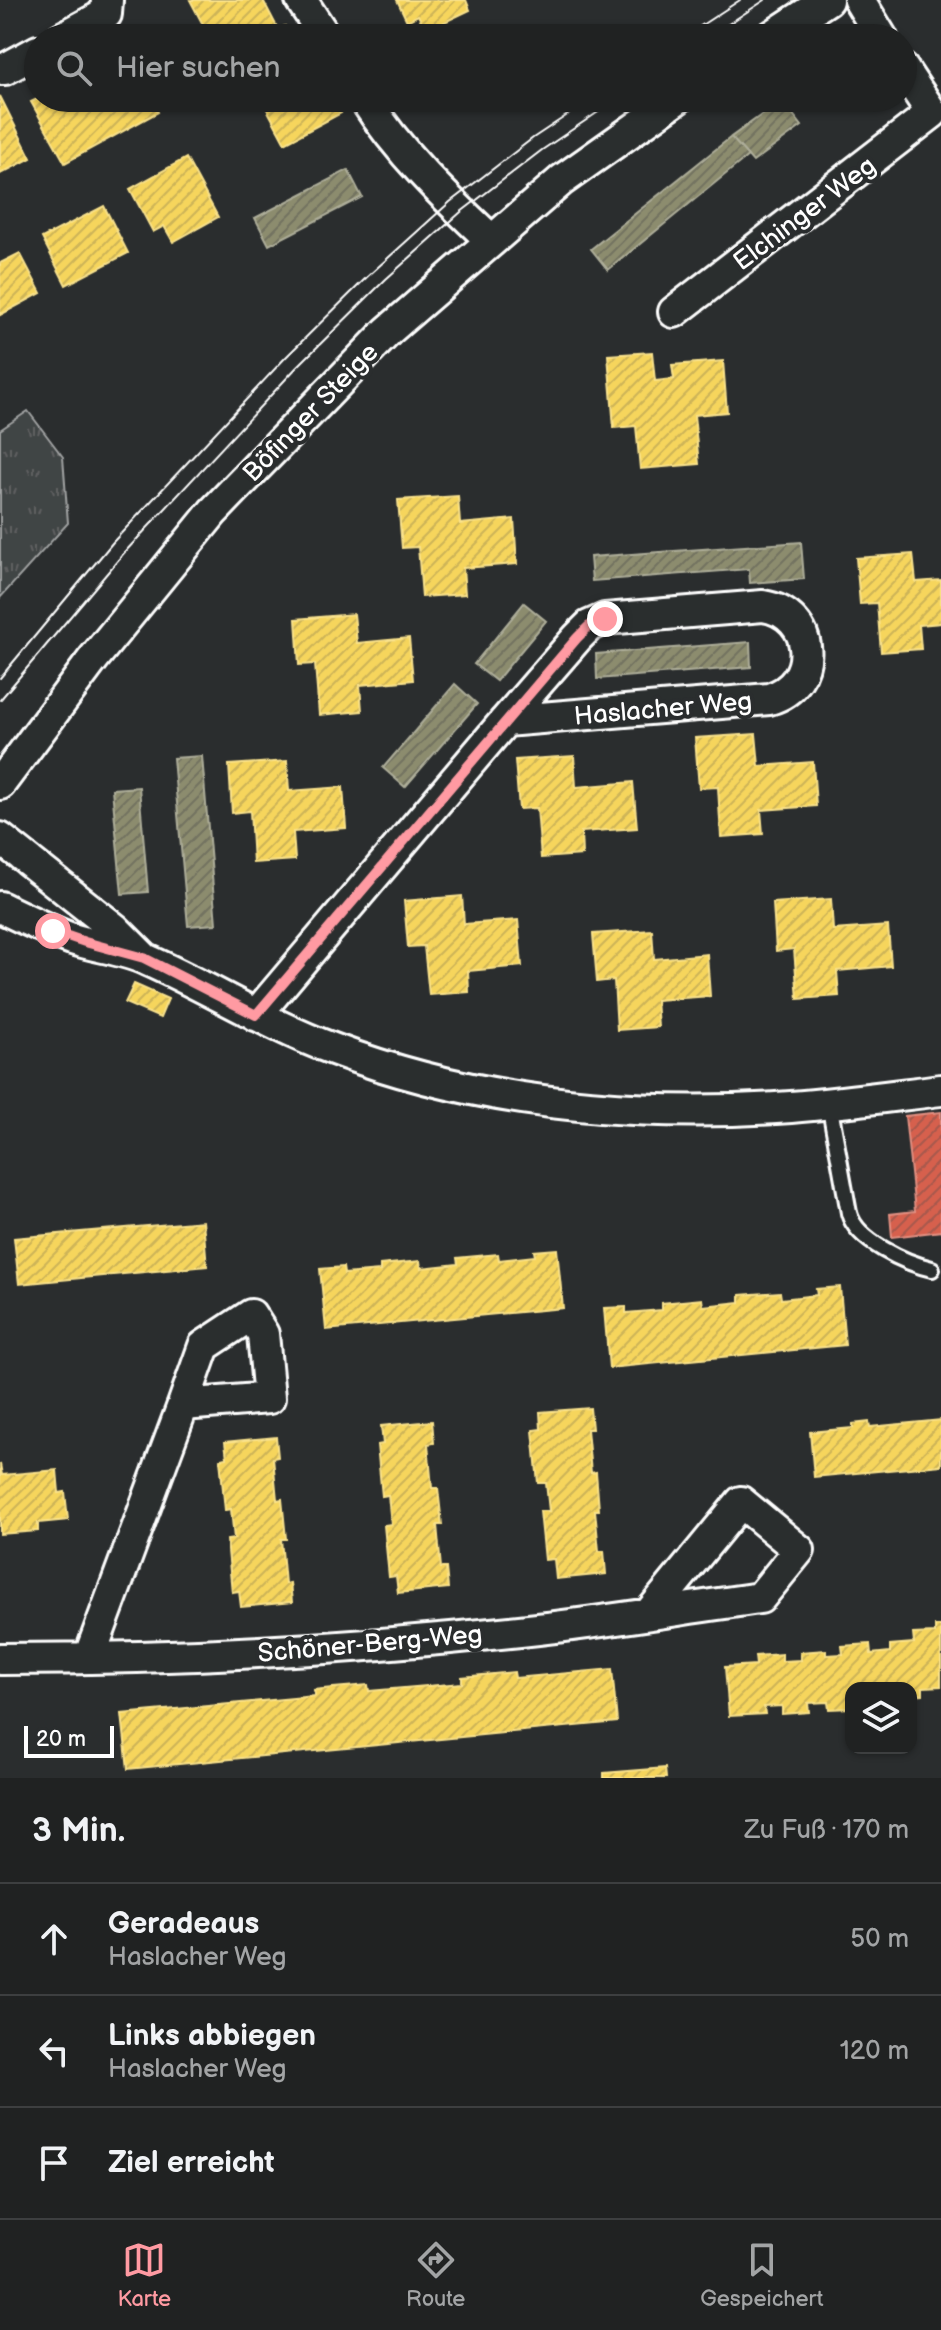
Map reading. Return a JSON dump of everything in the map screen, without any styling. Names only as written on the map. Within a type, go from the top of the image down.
[{"type":"street","points":[[88,24],[106,14],[107,0]]},
{"type":"street","points":[[302,0],[317,24]]},
{"type":"street","points":[[790,24],[827,0]]},
{"type":"street","points":[[859,0],[874,24]]},
{"type":"street","points":[[0,69],[24,59]]},
{"type":"street","name":"Elchinger Weg","points":[[674,312],[937,111],[917,86]]},
{"type":"street","points":[[373,112],[385,132],[431,182],[491,240]]},
{"type":"street","name":"Böfinger Steige","points":[[0,784],[94,658],[213,512],[388,331],[562,180],[658,112]]},
{"type":"street","name":"Haslacher Weg","points":[[256,1015],[505,721],[589,626],[605,619],[763,606],[789,618],[805,642],[805,664],[799,678],[783,693],[769,699],[505,721]]},
{"type":"street","points":[[0,838],[115,929],[144,958]]},
{"type":"street","points":[[0,907],[69,938],[144,958],[326,1047],[398,1071],[525,1099],[587,1107],[656,1110],[759,1109],[941,1090]]},
{"type":"street","points":[[89,1658],[183,1405]]},
{"type":"street","name":"Schöner-Berg-Weg","points":[[0,1659],[242,1654],[541,1629],[649,1614],[760,1598],[799,1550],[741,1502],[649,1614]]},
{"type":"lane","points":[[829,1103],[854,1226],[891,1253],[932,1269]]},
{"type":"green space","points":[[28,411],[63,457],[68,523],[0,598],[0,430]]},
{"type":"building: Wohnen","points":[[190,0],[263,0],[275,24],[203,24]]},
{"type":"building: Wohnen","points":[[397,0],[466,0],[470,10],[441,24],[422,24],[418,15],[407,21]]},
{"type":"building: Wohnen","points":[[0,96],[31,158],[0,174]]},
{"type":"building: Wohnen","points":[[37,112],[158,112],[65,163]]},
{"type":"building: Wohnen","points":[[268,112],[340,112],[341,113],[285,143]]},
{"type":"building: Wohnen","points":[[186,158],[218,217],[173,242],[164,226],[153,232],[130,189]]},
{"type":"building: Wohnen","points":[[104,206],[128,253],[66,285],[42,238]]},
{"type":"building: Wohnen","points":[[20,253],[41,293],[0,315],[0,263]]},
{"type":"building: Wohnen","points":[[652,352],[655,381],[674,379],[672,365],[723,361],[727,412],[694,415],[699,464],[640,469],[636,426],[614,428],[608,355]]},
{"type":"building: Wohnen","points":[[458,496],[460,524],[514,519],[517,564],[463,568],[465,594],[422,597],[418,547],[402,548],[398,500]]},
{"type":"building: Wohnen","points":[[913,554],[916,582],[941,580],[941,623],[919,625],[921,649],[881,652],[877,603],[860,604],[856,558]]},
{"type":"building: Wohnen","points":[[354,614],[357,643],[409,638],[413,680],[360,685],[362,711],[319,715],[315,664],[299,665],[296,619]]},
{"type":"building: Wohnen","points":[[756,734],[759,766],[813,762],[816,806],[761,810],[763,834],[721,837],[718,787],[699,788],[695,738]]},
{"type":"building: Wohnen","points":[[574,756],[576,787],[633,782],[637,828],[581,832],[582,855],[541,858],[537,808],[519,809],[515,760]]},
{"type":"building: Wohnen","points":[[287,761],[289,791],[343,787],[346,828],[293,832],[295,860],[253,863],[250,811],[232,813],[229,765]]},
{"type":"building: Wohnen","points":[[462,896],[464,924],[518,920],[522,966],[468,971],[469,992],[429,995],[424,946],[408,947],[404,901]]},
{"type":"building: Wohnen","points":[[831,899],[833,930],[888,926],[891,966],[837,971],[839,996],[798,999],[794,949],[776,951],[773,903]]},
{"type":"building: Wohnen","points":[[652,930],[654,959],[707,954],[710,996],[656,1000],[658,1027],[617,1030],[614,980],[597,982],[593,934]]},
{"type":"building: Wohnen","points":[[134,984],[168,999],[160,1018],[125,1003]]},
{"type":"building: Wohnen","points":[[203,1221],[207,1266],[19,1284],[14,1238]]},
{"type":"building: Wohnen","points":[[557,1249],[563,1308],[326,1330],[320,1269],[343,1267],[344,1274],[380,1271],[380,1265],[420,1261],[421,1268],[458,1264],[457,1258],[498,1254],[499,1260],[535,1256],[534,1251]]},
{"type":"building: Wohnen","points":[[840,1287],[845,1345],[609,1368],[604,1308],[626,1307],[626,1313],[662,1310],[662,1303],[702,1299],[703,1306],[740,1302],[740,1295],[780,1292],[781,1299],[817,1295],[816,1289]]},
{"type":"building: Wohnen","points":[[590,1408],[592,1429],[587,1429],[591,1473],[596,1472],[599,1510],[595,1510],[599,1551],[604,1551],[606,1574],[556,1579],[554,1559],[545,1560],[540,1511],[549,1511],[546,1483],[538,1483],[533,1430],[541,1429],[540,1412]]},
{"type":"building: Wohnen","points":[[941,1420],[941,1465],[814,1477],[810,1432],[853,1428],[853,1424],[869,1422],[870,1427]]},
{"type":"building: Wohnen","points":[[432,1421],[434,1443],[428,1444],[432,1488],[438,1488],[442,1525],[437,1525],[441,1568],[446,1568],[448,1588],[398,1593],[396,1576],[389,1577],[384,1525],[391,1524],[388,1495],[382,1496],[377,1445],[383,1444],[381,1426]]},
{"type":"building: Wohnen","points":[[276,1437],[278,1457],[273,1458],[277,1500],[282,1499],[286,1539],[281,1539],[285,1584],[290,1583],[292,1602],[241,1607],[239,1591],[232,1592],[227,1540],[234,1539],[231,1509],[225,1510],[220,1459],[227,1458],[225,1442]]},
{"type":"building: Wohnen","points":[[0,1464],[2,1475],[57,1470],[59,1493],[65,1492],[68,1520],[38,1523],[38,1531],[0,1534]]},
{"type":"building: Wohnen","points":[[935,1626],[941,1626],[941,1686],[923,1687],[923,1694],[917,1694],[917,1682],[845,1682],[845,1708],[829,1709],[828,1702],[808,1703],[809,1712],[782,1714],[782,1706],[764,1707],[765,1714],[729,1716],[725,1667],[756,1665],[755,1656],[782,1654],[782,1661],[801,1660],[800,1652],[826,1650],[826,1655],[843,1654],[842,1646],[870,1644],[871,1654],[890,1652],[890,1645],[914,1643],[913,1634],[935,1633]]},
{"type":"building: Wohnen","points":[[612,1669],[617,1722],[128,1769],[122,1714],[315,1696],[314,1690],[333,1688],[368,1685],[369,1691],[462,1683],[462,1677],[514,1672],[515,1678]]},
{"type":"building: Wohnen","points":[[665,1768],[666,1778],[604,1778],[604,1773]]},
{"type":"building: Handel","points":[[941,1112],[941,1231],[892,1237],[890,1214],[915,1211],[905,1116]]},
{"type":"building: Industrie","points":[[765,112],[791,112],[802,126],[753,162],[731,137]]},
{"type":"building: Industrie","points":[[731,137],[748,156],[608,270],[591,249]]},
{"type":"building: Industrie","points":[[348,170],[362,197],[269,245],[255,218]]},
{"type":"building: Industrie","points":[[801,542],[804,579],[750,583],[749,569],[592,581],[590,557]]},
{"type":"building: Industrie","points":[[524,603],[546,621],[496,681],[474,664]]},
{"type":"building: Industrie","points":[[750,642],[751,667],[597,679],[596,654]]},
{"type":"building: Industrie","points":[[455,684],[477,704],[405,787],[383,768]]},
{"type":"building: Industrie","points":[[202,756],[216,924],[188,926],[173,758]]},
{"type":"building: Industrie","points":[[139,787],[148,892],[122,894],[112,789]]},
{"type":"tram line","points":[[703,24],[740,0]]},
{"type":"tram line","points":[[728,24],[765,0]]},
{"type":"tram line","points":[[0,678],[113,542],[286,357],[367,277],[450,202],[572,112]]},
{"type":"tram line","points":[[0,700],[124,553],[297,367],[386,279],[461,212],[542,150],[598,112]]},
{"type":"route","points":[[53,931],[144,958],[256,1015],[577,638],[589,626],[605,619]]}]
